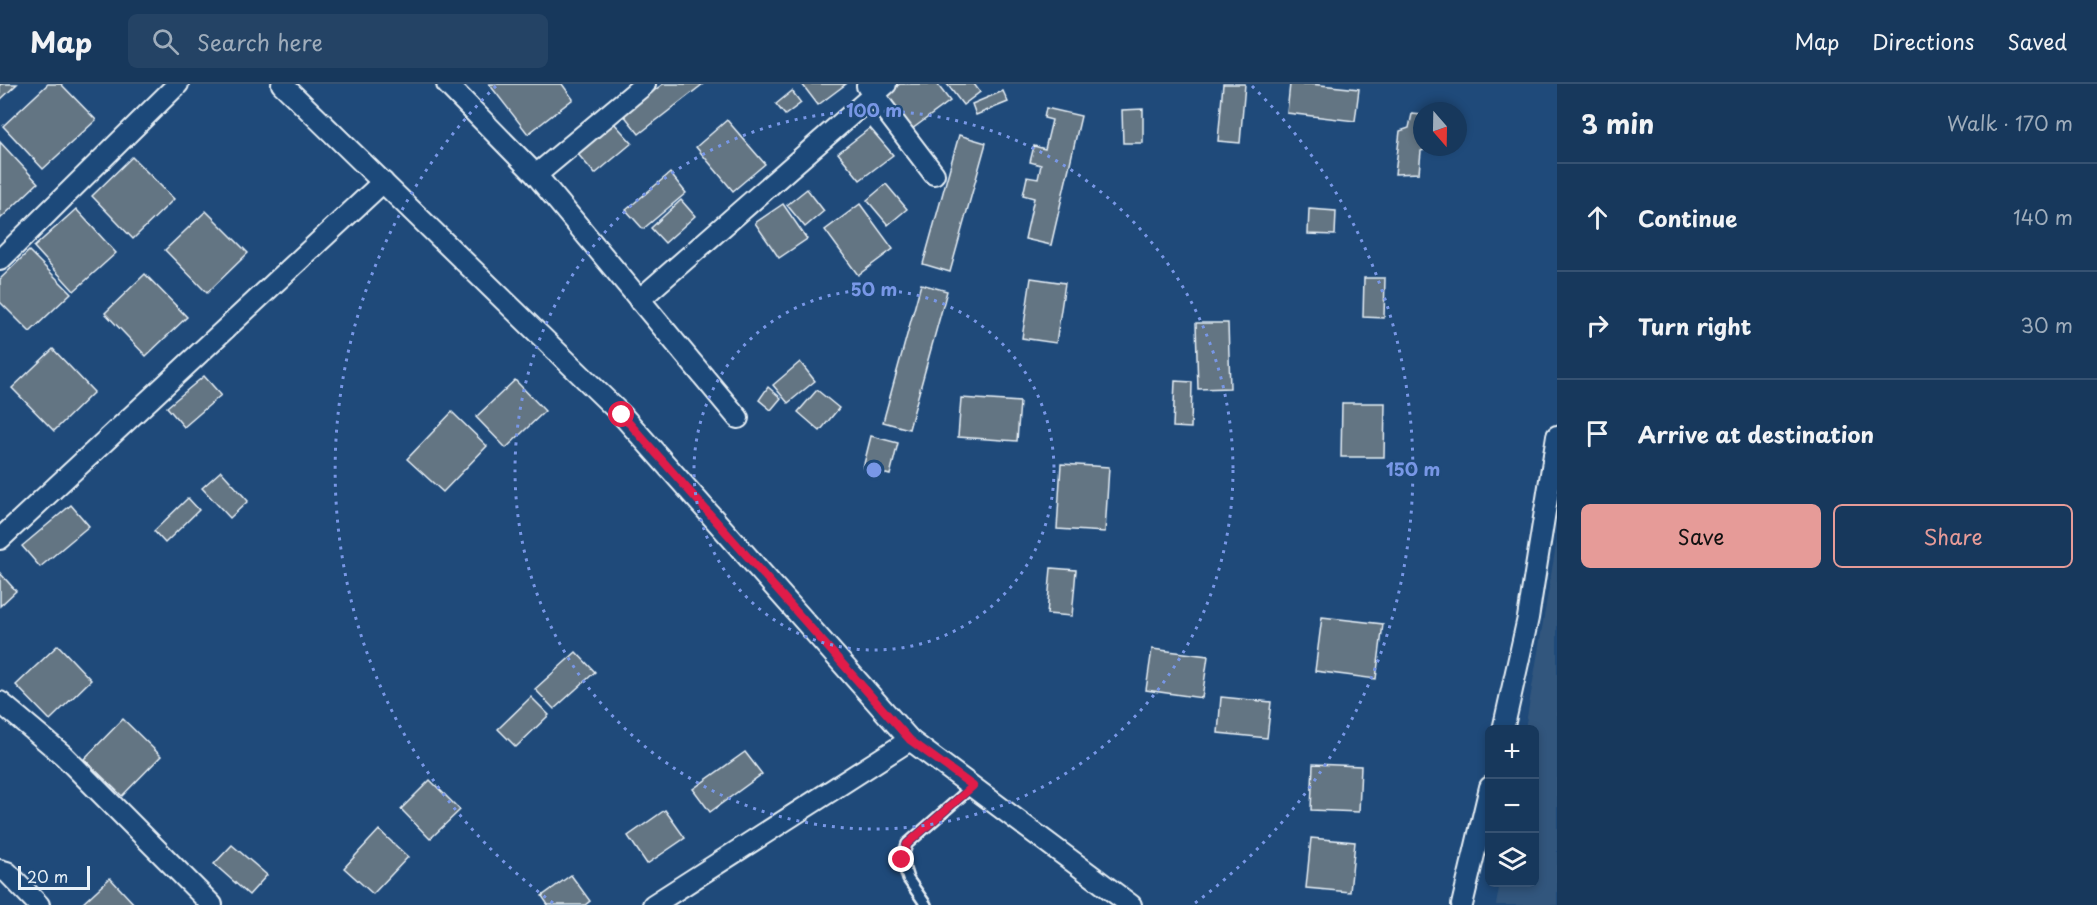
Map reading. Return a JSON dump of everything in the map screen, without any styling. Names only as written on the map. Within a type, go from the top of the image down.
[{"type":"street","points":[[0,260],[178,84]]},
{"type":"street","points":[[282,84],[622,415],[910,740],[1131,905]]},
{"type":"street","points":[[447,84],[536,174],[738,418]]},
{"type":"street","points":[[536,174],[645,84]]},
{"type":"street","points":[[639,300],[875,88],[934,174]]},
{"type":"street","points":[[0,539],[383,183]]},
{"type":"street","points":[[1504,725],[1528,618],[1557,436]]},
{"type":"street","points":[[0,702],[63,754],[212,905]]},
{"type":"street","points":[[653,905],[910,740]]},
{"type":"street","points":[[1462,905],[1485,808]]},
{"type":"street","points":[[0,870],[7,872],[39,905]]},
{"type":"lane","points":[[927,905],[908,879],[902,860],[907,844],[973,786]]},
{"type":"shaded area","points":[[1557,540],[1557,905],[1496,905],[1499,887],[1539,887],[1539,725],[1526,725]]},
{"type":"building","points":[[0,84],[17,84],[0,100]]},
{"type":"building","points":[[48,84],[61,84],[96,120],[43,169],[3,126]]},
{"type":"building","points":[[489,84],[562,84],[573,99],[528,134]]},
{"type":"building","points":[[663,84],[703,84],[639,134],[623,114]]},
{"type":"building","points":[[802,84],[846,84],[818,105]]},
{"type":"building","points":[[900,84],[937,84],[950,101],[912,129],[885,95]]},
{"type":"building","points":[[947,84],[974,84],[980,92],[963,105]]},
{"type":"building","points":[[1223,84],[1245,84],[1240,143],[1218,141]]},
{"type":"building","points":[[1290,84],[1359,89],[1355,121],[1287,113]]},
{"type":"building","points":[[792,91],[801,103],[785,115],[776,104]]},
{"type":"building","points":[[1003,91],[1008,102],[976,115],[972,104]]},
{"type":"building","points":[[1046,108],[1081,116],[1051,245],[1025,239],[1034,198],[1023,195],[1027,177],[1038,179],[1041,165],[1030,162],[1034,146],[1045,149],[1052,120],[1044,118]]},
{"type":"building","points":[[1143,109],[1143,143],[1123,143],[1122,110]]},
{"type":"building","points":[[1413,114],[1413,156],[1421,156],[1419,173],[1395,174],[1400,131],[1409,128]]},
{"type":"building","points":[[727,120],[765,164],[733,191],[696,147]]},
{"type":"building","points":[[613,122],[632,143],[595,174],[577,153]]},
{"type":"building","points":[[870,128],[893,155],[860,180],[838,153]]},
{"type":"building","points":[[959,135],[986,143],[950,272],[923,264]]},
{"type":"building","points":[[0,142],[38,183],[0,219]]},
{"type":"building","points":[[132,157],[174,199],[133,239],[92,196]]},
{"type":"building","points":[[670,173],[686,193],[643,229],[626,210]]},
{"type":"building","points":[[886,184],[907,209],[888,225],[867,200]]},
{"type":"building","points":[[807,189],[824,211],[805,227],[787,205]]},
{"type":"building","points":[[681,200],[695,216],[665,243],[651,228]]},
{"type":"building","points":[[783,204],[807,239],[779,258],[755,223]]},
{"type":"building","points":[[860,204],[893,249],[858,275],[825,230]]},
{"type":"building","points":[[76,209],[116,253],[74,291],[34,247]]},
{"type":"building","points":[[1309,209],[1336,211],[1335,235],[1308,234]]},
{"type":"building","points":[[206,211],[248,253],[207,293],[165,250]]},
{"type":"building","points":[[29,251],[71,293],[30,332],[0,302],[0,279]]},
{"type":"building","points":[[145,274],[187,317],[146,356],[105,313]]},
{"type":"building","points":[[1031,278],[1065,283],[1056,343],[1022,338]]},
{"type":"building","points":[[1364,278],[1385,278],[1384,318],[1363,317]]},
{"type":"building","points":[[921,284],[947,291],[909,429],[883,422]]},
{"type":"building","points":[[1196,323],[1228,323],[1230,388],[1198,389]]},
{"type":"building","points":[[53,349],[94,392],[54,431],[12,388]]},
{"type":"building","points":[[800,362],[815,381],[788,403],[773,385]]},
{"type":"building","points":[[204,376],[221,395],[184,427],[167,407]]},
{"type":"building","points":[[515,380],[545,411],[506,448],[476,417]]},
{"type":"building","points":[[1175,381],[1192,382],[1191,428],[1173,427]]},
{"type":"building","points":[[768,387],[781,398],[771,410],[759,400]]},
{"type":"building","points":[[817,390],[839,408],[820,431],[798,412]]},
{"type":"building","points":[[961,398],[1020,402],[1017,441],[958,437]]},
{"type":"building","points":[[1342,403],[1385,403],[1384,457],[1341,457]]},
{"type":"building","points":[[452,412],[487,446],[443,492],[407,459]]},
{"type":"building","points":[[871,436],[898,443],[890,475],[863,468]]},
{"type":"building","points":[[1061,464],[1109,467],[1105,532],[1057,529]]},
{"type":"building","points":[[221,471],[248,501],[230,518],[202,488]]},
{"type":"building","points":[[188,498],[199,510],[165,543],[154,531]]},
{"type":"building","points":[[71,505],[89,526],[40,567],[22,546]]},
{"type":"building","points":[[1051,568],[1076,570],[1072,616],[1047,614]]},
{"type":"building","points":[[0,573],[16,591],[0,606]]},
{"type":"building","points":[[1322,617],[1383,624],[1376,679],[1315,671]]},
{"type":"building","points":[[58,645],[91,680],[50,720],[16,685]]},
{"type":"building","points":[[1152,649],[1208,656],[1202,698],[1146,690]]},
{"type":"building","points":[[576,652],[595,672],[554,709],[535,689]]},
{"type":"building","points":[[531,697],[549,715],[516,747],[498,729]]},
{"type":"building","points":[[1221,697],[1271,702],[1267,738],[1218,733]]},
{"type":"building","points":[[123,719],[161,756],[122,796],[84,759]]},
{"type":"building","points":[[745,752],[762,774],[710,812],[693,789]]},
{"type":"building","points":[[1313,764],[1361,766],[1359,812],[1311,810]]},
{"type":"building","points":[[430,780],[460,810],[430,839],[401,809]]},
{"type":"building","points":[[665,810],[685,838],[647,864],[628,836]]},
{"type":"building","points":[[379,830],[408,857],[373,894],[344,868]]},
{"type":"building","points":[[1311,838],[1355,842],[1350,892],[1306,888]]},
{"type":"building","points":[[232,845],[267,875],[249,895],[214,864]]},
{"type":"building","points":[[571,875],[590,901],[585,905],[548,905],[542,896]]},
{"type":"building","points":[[110,878],[135,905],[81,905]]},
{"type":"route","points":[[622,415],[910,740],[973,786],[907,844],[902,860]]}]
